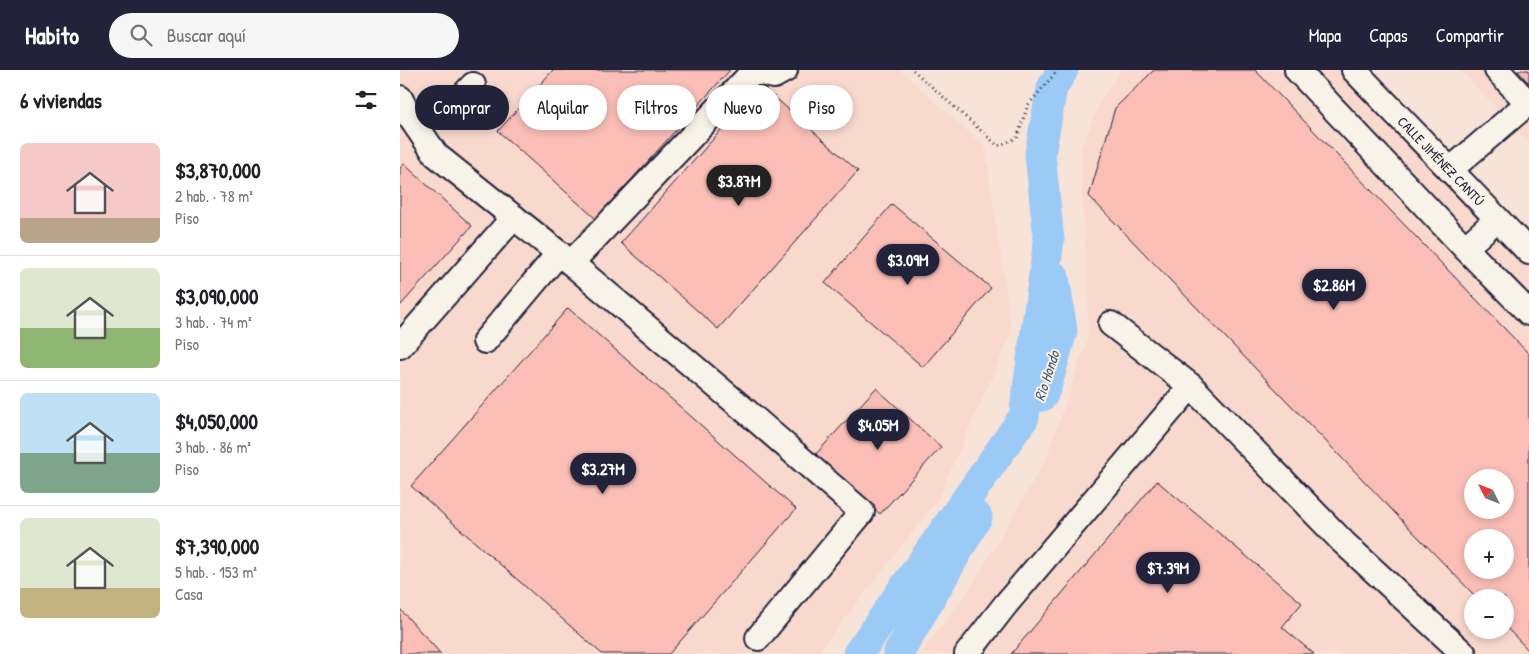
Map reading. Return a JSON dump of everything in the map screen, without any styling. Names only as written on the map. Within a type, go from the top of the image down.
[{"type":"lane","points":[[485,341],[565,258],[749,76],[757,72],[774,76],[785,70]]},
{"type":"lane","points":[[1297,70],[1529,313]]},
{"type":"lane","name":"CALLE JIMÉNEZ CANTÚ","points":[[1354,70],[1529,252]]},
{"type":"lane","points":[[1450,170],[1528,103],[1497,70]]},
{"type":"lane","points":[[405,107],[436,155],[565,258],[862,512],[758,638]]},
{"type":"lane","points":[[400,346],[514,217]]},
{"type":"lane","points":[[1465,248],[1497,219]]},
{"type":"lane","points":[[1111,324],[1191,386],[1344,543],[1464,654]]},
{"type":"lane","points":[[967,654],[1006,604],[1191,386]]},
{"type":"path","points":[[913,70],[998,146],[1018,138],[1028,105],[1058,70]]},
{"type":"shaded area","points":[[400,70],[900,70],[985,147],[1012,332],[937,501],[817,654],[400,654]]},
{"type":"shaded area","points":[[1122,70],[1338,70],[1529,267],[1529,654],[921,654],[974,583],[1046,459],[1088,338],[1088,295],[1081,149],[1103,95]]},
{"type":"shaded area","points":[[1460,70],[1529,70],[1529,142]]},
{"type":"building","points":[[553,70],[730,70],[717,85],[706,85],[706,97],[696,108],[696,85],[617,85],[617,130],[676,130],[596,219],[498,131],[509,130],[509,119],[519,108],[519,130],[607,130],[607,85],[539,85]]},
{"type":"building","points":[[1154,70],[1255,70],[1529,354],[1529,651],[1514,635],[1514,589],[1468,589],[1089,196],[1115,108]]},
{"type":"building","points":[[1517,70],[1529,70],[1529,83]]},
{"type":"building","points":[[780,102],[790,111],[790,130],[812,130],[858,171],[718,329],[621,243],[721,130],[780,130]]},
{"type":"building","points":[[404,164],[472,226],[400,306],[400,168]]},
{"type":"building","points":[[892,204],[991,288],[923,367],[825,283]]},
{"type":"building","points":[[568,308],[796,509],[669,654],[602,654],[411,486]]},
{"type":"building","points":[[876,388],[941,447],[880,514],[815,455]]},
{"type":"building","points":[[1157,481],[1302,603],[1282,627],[1314,654],[1011,654]]},
{"type":"building","points":[[400,609],[441,654],[400,654]]},
{"type":"waterway","points":[[858,654],[1024,417],[1049,240],[1040,154],[1052,88],[1063,70]]},
{"type":"waterway","name":"Rio Hondo","points":[[1042,396],[1062,331],[1054,277]]},
{"type":"waterway","name":"Rio Hondo","points":[[898,654],[977,517]]}]
